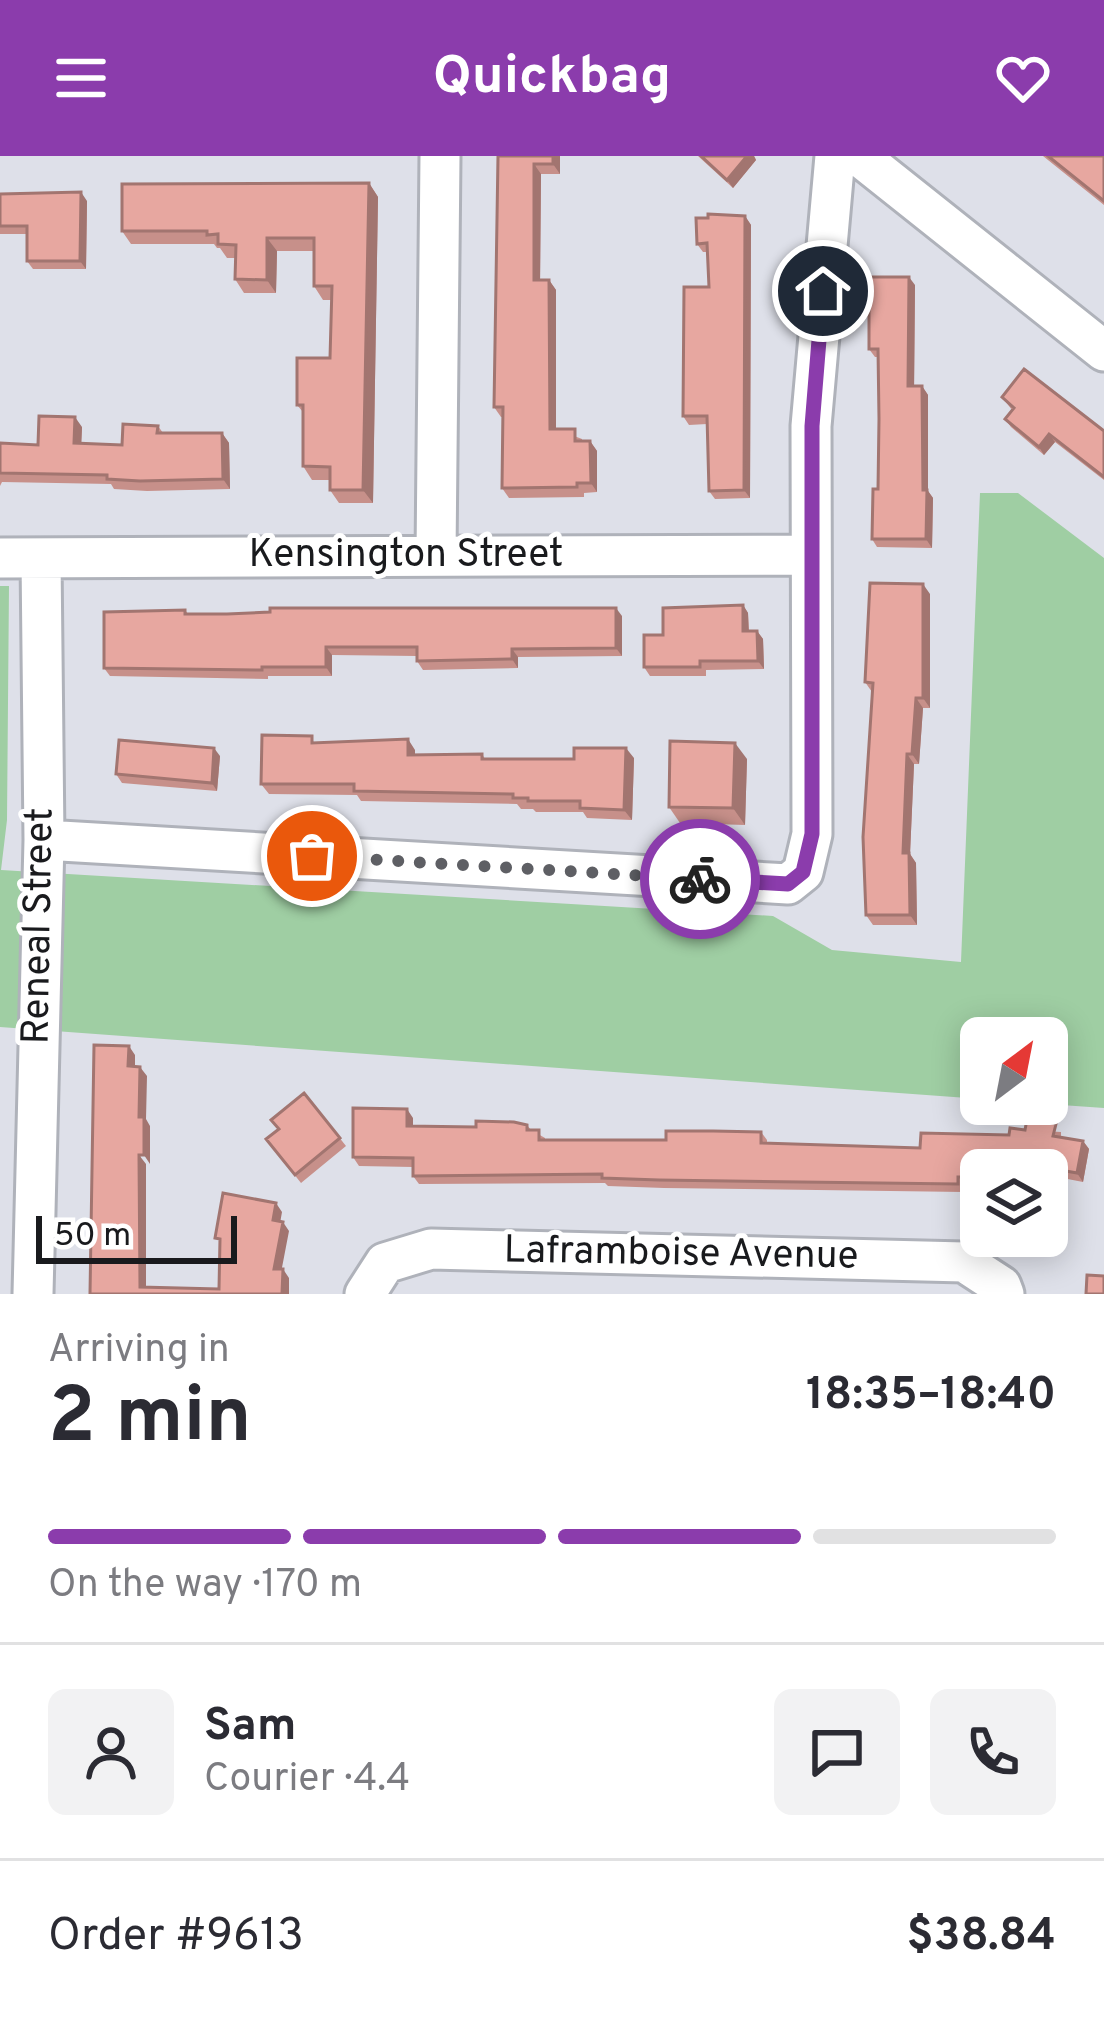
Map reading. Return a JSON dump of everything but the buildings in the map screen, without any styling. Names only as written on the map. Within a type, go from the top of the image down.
[{"type":"street","points":[[436,555],[440,156]]},
{"type":"street","points":[[44,840],[788,884],[803,872],[812,834],[812,426],[835,156]]},
{"type":"street","points":[[859,156],[1104,351]]},
{"type":"street","name":"Kensington Street","points":[[0,558],[812,555]]},
{"type":"street","name":"Reneal Street","points":[[33,1294],[44,840],[41,558]]},
{"type":"street","name":"Laframboise Avenue","points":[[365,1294],[385,1263],[431,1249],[964,1262],[1001,1286],[1004,1294]]},
{"type":"green space","points":[[980,493],[1018,493],[1104,558],[1104,1108],[1068,1105],[1068,1017],[960,1017],[960,1097],[0,1027],[0,586],[9,586],[7,820],[1,870],[773,916],[832,950],[961,962]]},
{"type":"way so far","points":[[312,856],[700,879]]},
{"type":"route","points":[[700,879],[788,884],[803,872],[812,834],[812,426],[823,291]]}]
